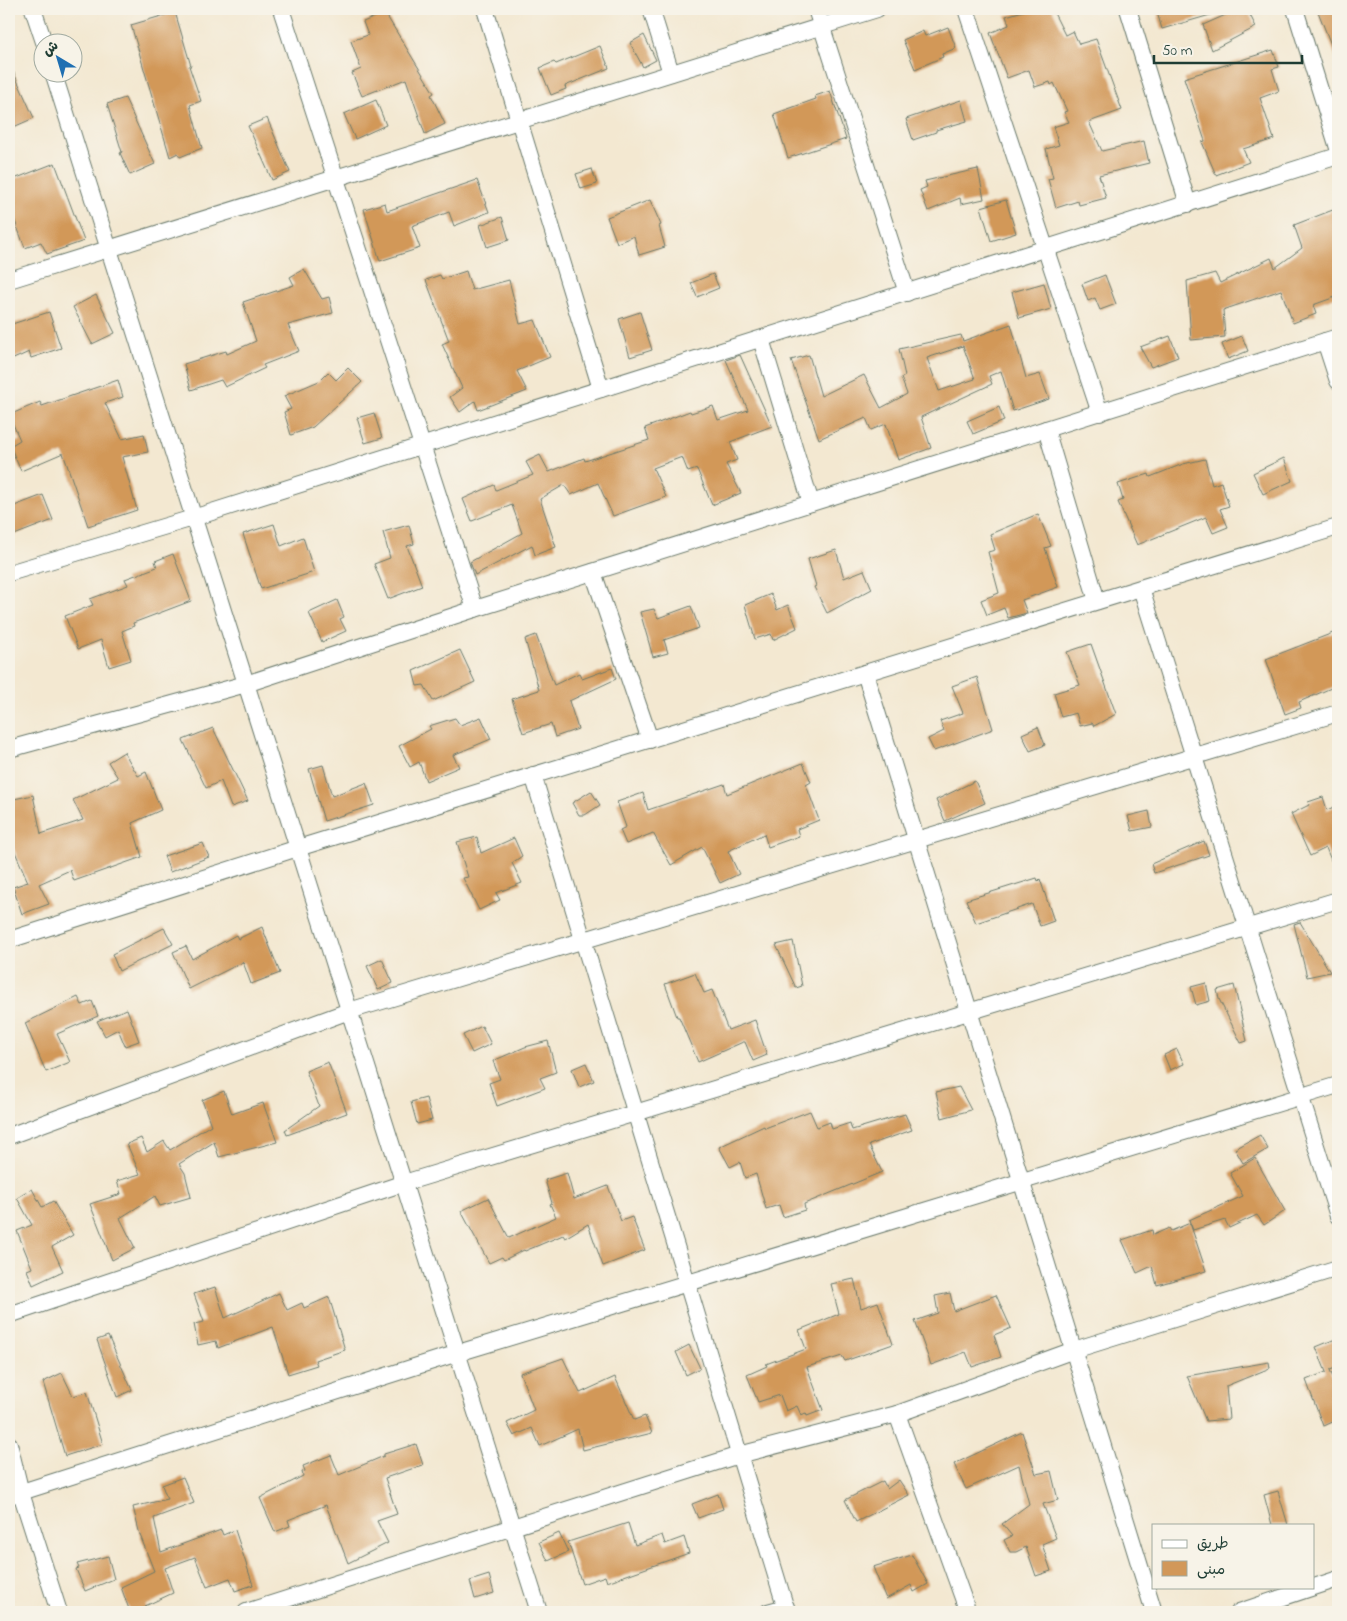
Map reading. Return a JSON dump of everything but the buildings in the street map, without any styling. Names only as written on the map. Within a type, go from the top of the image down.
[{"type":"street","points":[[33,9],[41,32]]},
{"type":"street","points":[[281,9],[475,609]]},
{"type":"street","points":[[485,9],[602,389]]},
{"type":"street","points":[[651,9],[671,73]]},
{"type":"street","points":[[816,9],[907,293]]},
{"type":"street","points":[[9,280],[877,9]]},
{"type":"street","points":[[966,9],[1044,249],[1100,412]]},
{"type":"street","points":[[1128,9],[1188,204]]},
{"type":"street","points":[[1295,9],[1338,148]]},
{"type":"street","points":[[56,82],[539,1612]]},
{"type":"street","points":[[9,573],[193,518],[1338,156]]},
{"type":"street","points":[[761,338],[812,503]]},
{"type":"street","points":[[9,750],[246,684],[475,609],[1332,339],[1338,381]]},
{"type":"street","points":[[1046,429],[1097,601]]},
{"type":"street","points":[[9,940],[298,848],[1338,527]]},
{"type":"street","points":[[593,572],[650,740]]},
{"type":"street","points":[[1141,588],[1338,1216]]},
{"type":"street","points":[[865,673],[1154,1612]]},
{"type":"street","points":[[9,1136],[349,1011],[1338,713]]},
{"type":"street","points":[[533,775],[787,1610],[768,1612]]},
{"type":"street","points":[[9,1315],[404,1183],[1338,900]]},
{"type":"street","points":[[15,1495],[458,1353],[1338,1084]]},
{"type":"street","points":[[246,1612],[739,1455],[897,1414],[1074,1350],[1338,1268]]},
{"type":"street","points":[[897,1414],[968,1612]]},
{"type":"street","points":[[9,1444],[15,1495],[59,1612]]},
{"type":"street","points":[[1314,1587],[1338,1579]]},
{"type":"street","points":[[1239,1612],[1311,1588]]}]
